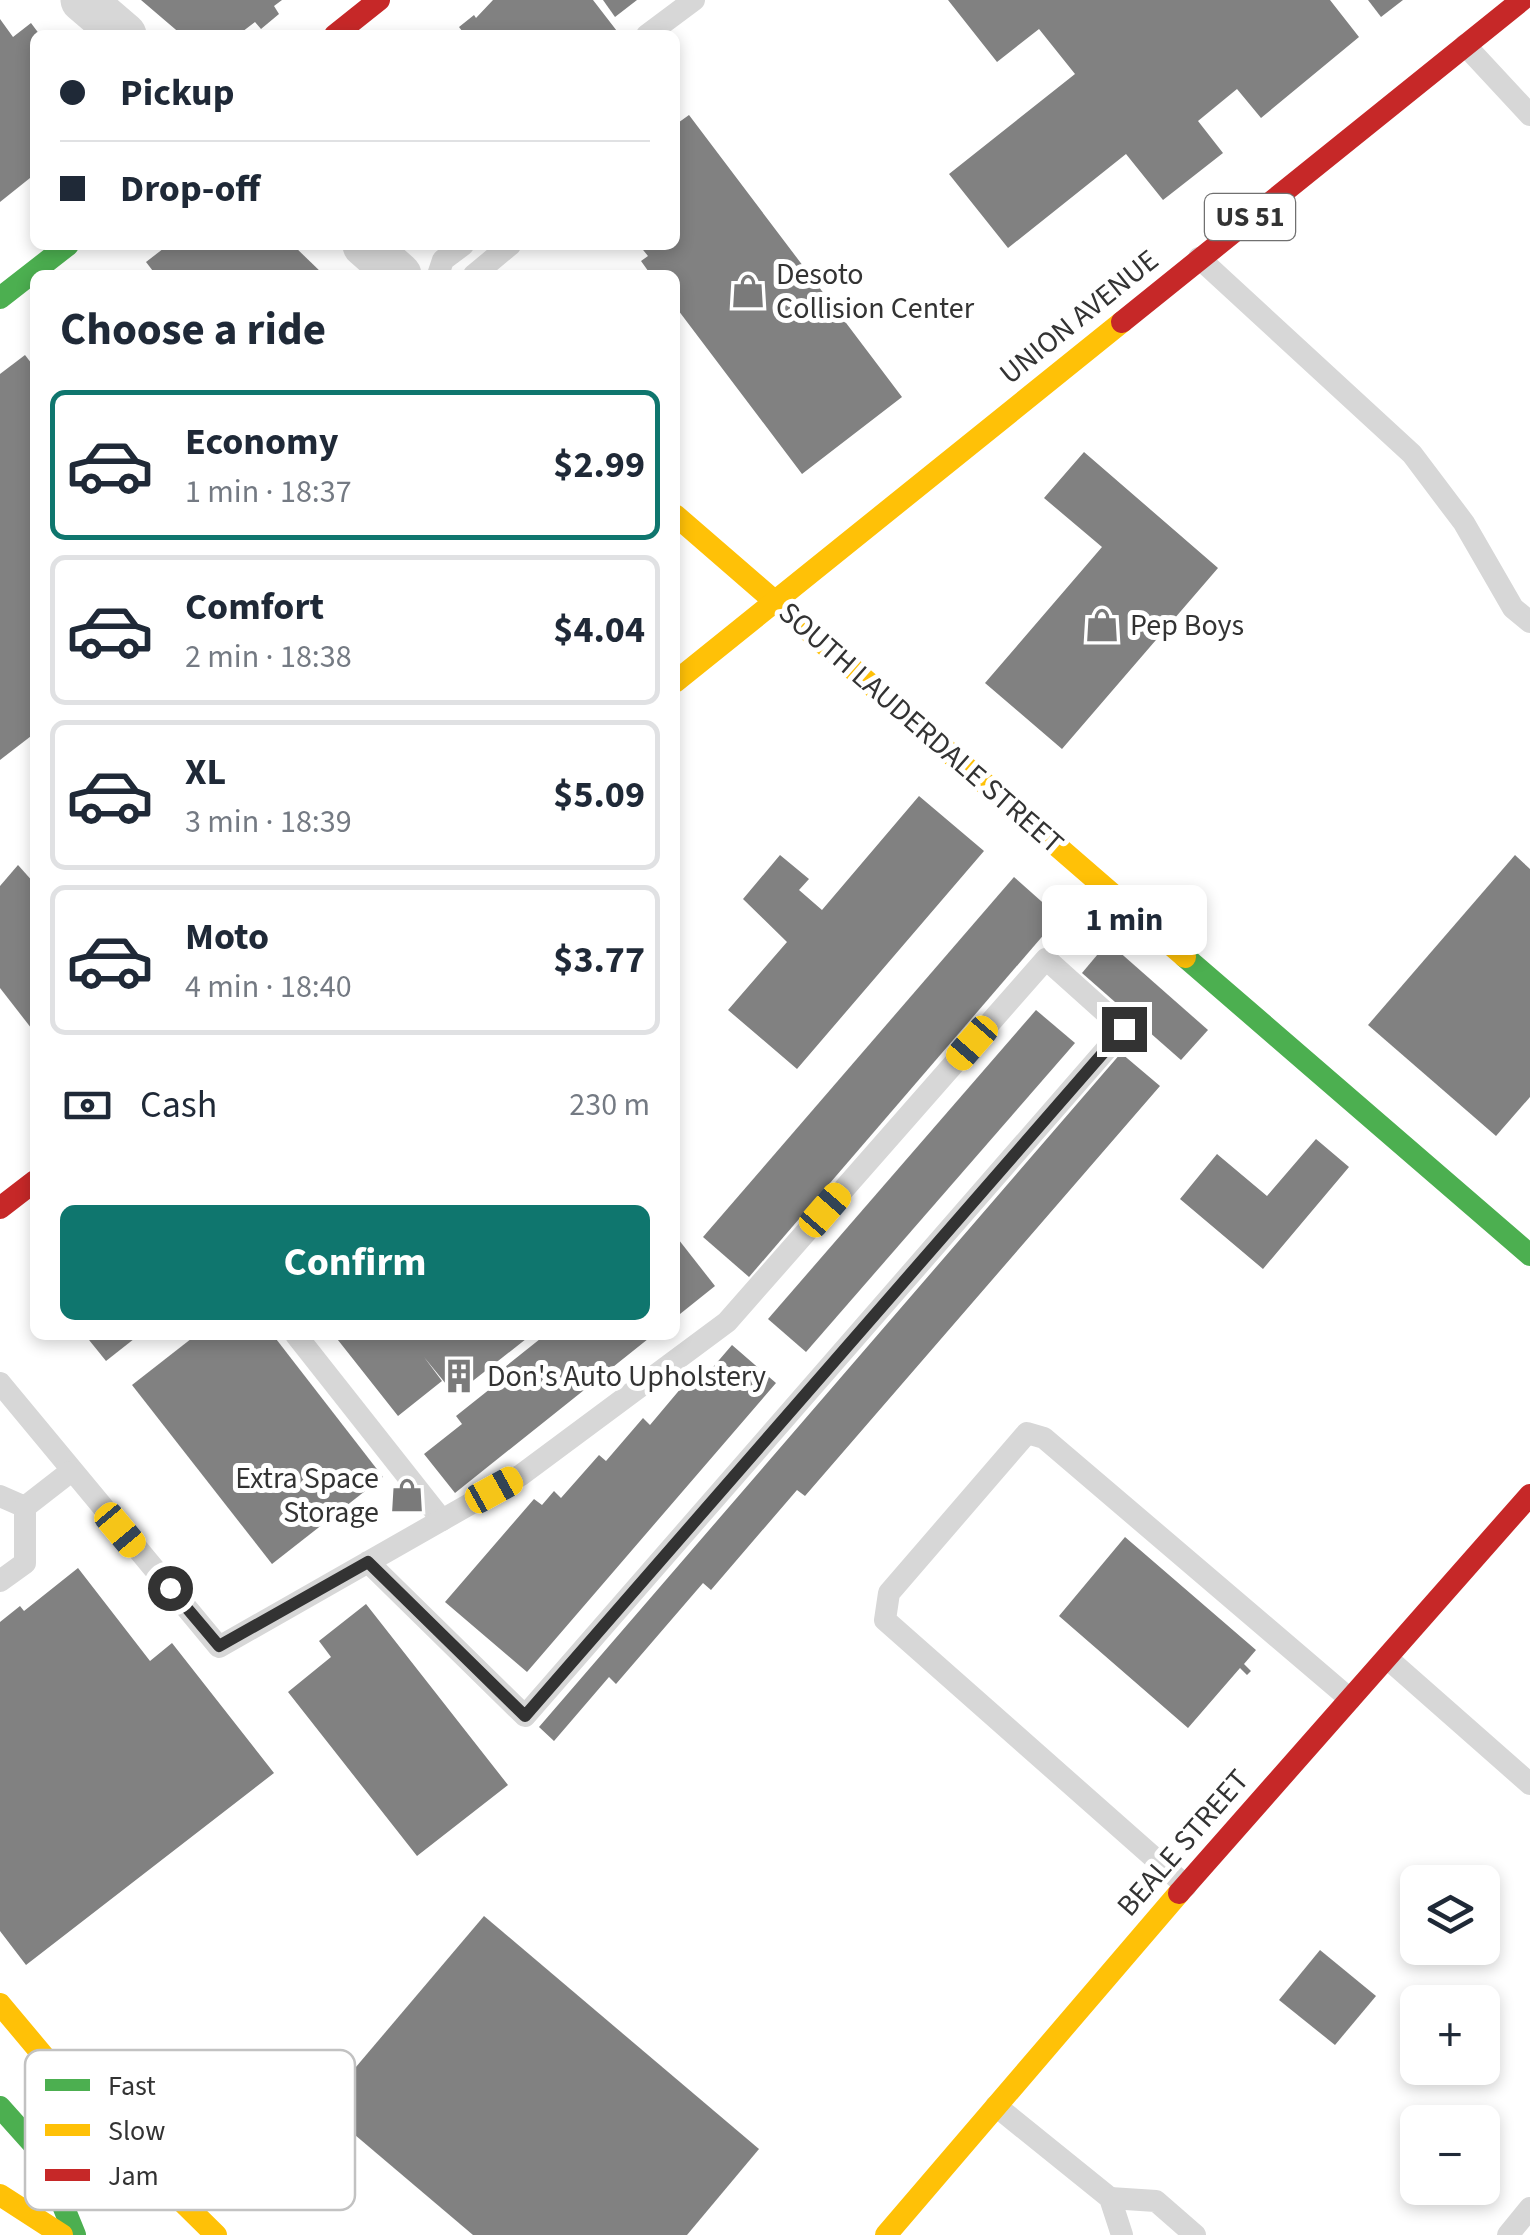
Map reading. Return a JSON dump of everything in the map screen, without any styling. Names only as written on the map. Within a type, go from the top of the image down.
[{"type":"street","points":[[83,0],[118,30]]},
{"type":"street","points":[[341,30],[379,0]]},
{"type":"street","name":"UNION AVENUE","points":[[680,678],[1522,0]]},
{"type":"street","points":[[36,270],[62,250]]},
{"type":"street","points":[[370,250],[392,270]]},
{"type":"street","points":[[0,298],[30,275]]},
{"type":"street","name":"SOUTH LAUDERDALE STREET","points":[[680,519],[1530,1255]]},
{"type":"street","points":[[0,1208],[30,1185]]},
{"type":"street","name":"BEALE STREET","points":[[886,2235],[1530,1495]]},
{"type":"street","points":[[0,2004],[38,2050]]},
{"type":"street","points":[[0,2108],[25,2135]]},
{"type":"street","points":[[0,2196],[62,2235]]},
{"type":"street","points":[[65,2210],[75,2235]]},
{"type":"street","points":[[191,2210],[216,2235]]},
{"type":"lane","points":[[653,30],[694,0]]},
{"type":"lane","points":[[1466,45],[1530,114]]},
{"type":"lane","points":[[440,270],[444,260],[457,250]]},
{"type":"lane","points":[[480,270],[504,250]]},
{"type":"lane","points":[[1199,258],[1412,454],[1464,523],[1513,608],[1530,622]]},
{"type":"lane","points":[[0,1383],[70,1472],[219,1646],[521,1475],[727,1322],[1046,960],[1124,1029],[525,1716],[368,1562]]},
{"type":"lane","points":[[300,1340],[442,1520]]},
{"type":"lane","points":[[1186,1886],[885,1620],[890,1593],[1026,1433],[1044,1438],[1350,1699]]},
{"type":"lane","points":[[25,1507],[70,1472]]},
{"type":"lane","points":[[0,1496],[25,1507]]},
{"type":"lane","points":[[0,1581],[25,1562],[25,1507]]},
{"type":"lane","points":[[1387,1658],[1530,1784]]},
{"type":"lane","points":[[996,2106],[1110,2198],[1122,2235]]},
{"type":"lane","points":[[1110,2198],[1156,2201],[1195,2235]]},
{"type":"lane","points":[[1508,2235],[1530,2208]]},
{"type":"building","points":[[141,0],[282,0],[274,6],[279,14],[261,29],[255,22],[245,30],[176,30]]},
{"type":"building","points":[[493,0],[593,0],[616,30],[459,27],[474,15],[476,18]]},
{"type":"building","points":[[603,0],[637,0],[615,17]]},
{"type":"building","points":[[948,0],[1330,0],[1359,37],[1261,118],[1237,89],[1198,121],[1223,153],[1163,200],[1126,154],[1008,248],[949,174],[1075,74],[1039,29],[997,62]]},
{"type":"building","points":[[1368,0],[1403,0],[1381,17]]},
{"type":"building","points":[[0,19],[13,37],[31,23],[36,30],[30,30],[30,178],[0,202]]},
{"type":"building","name":"Desoto Collision Center","points":[[689,115],[902,397],[802,474],[680,313],[680,270],[647,270],[641,261],[648,256],[643,250],[680,250],[680,121]]},
{"type":"building","points":[[162,250],[298,250],[319,270],[152,270],[146,262]]},
{"type":"building","points":[[25,355],[30,362],[30,737],[0,760],[0,374]]},
{"type":"building","name":"Pep Boys","points":[[1084,452],[1218,568],[1062,749],[985,683],[1102,547],[1044,498]]},
{"type":"building","points":[[919,796],[984,851],[797,1069],[728,1010],[787,942],[743,899],[780,855],[809,879],[799,890],[822,910]]},
{"type":"building","points":[[1515,855],[1530,869],[1530,1097],[1496,1136],[1368,1025]]},
{"type":"building","points":[[18,865],[30,878],[30,1027],[0,988],[0,886]]},
{"type":"building","points":[[1014,877],[1059,917],[749,1277],[703,1237]]},
{"type":"building","points":[[1108,942],[1208,1030],[1181,1060],[1082,973]]},
{"type":"building","points":[[1036,1010],[1075,1043],[806,1352],[768,1319]]},
{"type":"building","points":[[1121,1053],[1160,1086],[805,1496],[797,1490],[711,1590],[703,1583],[616,1684],[609,1677],[554,1741],[539,1727]]},
{"type":"building","points":[[1316,1139],[1349,1167],[1263,1269],[1180,1199],[1217,1154],[1267,1196]]},
{"type":"building","points":[[680,1241],[715,1286],[680,1314]]},
{"type":"building","points":[[89,1340],[133,1340],[106,1361]]},
{"type":"building","points":[[190,1340],[277,1340],[383,1477],[272,1564],[132,1385]]},
{"type":"building","points":[[338,1340],[525,1340],[455,1395],[424,1357],[442,1381],[398,1416]]},
{"type":"building","points":[[539,1340],[647,1340],[455,1493],[424,1454],[462,1424],[456,1416],[500,1381],[495,1375]]},
{"type":"building","points":[[732,1345],[776,1383],[527,1672],[445,1602],[534,1499],[542,1505],[554,1491],[561,1498],[599,1455],[606,1461],[643,1418],[650,1425],[687,1381],[695,1388]]},
{"type":"building","points":[[1125,1537],[1256,1650],[1244,1664],[1251,1671],[1247,1675],[1240,1668],[1188,1728],[1059,1616]]},
{"type":"building","points":[[78,1568],[150,1661],[172,1643],[274,1773],[26,1965],[0,1931],[0,1622],[20,1606],[24,1611]]},
{"type":"building","points":[[366,1604],[508,1785],[417,1856],[288,1692],[331,1657],[319,1641]]},
{"type":"building","points":[[484,1916],[759,2149],[687,2235],[473,2235],[355,2135],[355,2068]]},
{"type":"building","points":[[1320,1950],[1376,1996],[1335,2045],[1279,2000]]},
{"type":"traffic: fast","points":[[36,270],[62,250]]},
{"type":"traffic: fast","points":[[0,298],[30,275]]},
{"type":"traffic: fast","points":[[1185,957],[1530,1255]]},
{"type":"traffic: fast","points":[[0,2107],[25,2135]]},
{"type":"traffic: fast","points":[[65,2210],[75,2235]]},
{"type":"traffic: slow","points":[[680,678],[1122,322]]},
{"type":"traffic: slow","points":[[680,519],[1185,957]]},
{"type":"traffic: slow","points":[[886,2235],[1179,1893]]},
{"type":"traffic: slow","points":[[0,2004],[38,2050]]},
{"type":"traffic: slow","points":[[0,2195],[62,2235]]},
{"type":"traffic: slow","points":[[191,2210],[216,2235]]},
{"type":"traffic: jam","points":[[341,30],[379,0]]},
{"type":"traffic: jam","points":[[1122,322],[1522,0]]},
{"type":"traffic: jam","points":[[0,1208],[30,1185]]},
{"type":"traffic: jam","points":[[1179,1893],[1530,1495]]},
{"type":"place","name":"Desoto Collision Center","points":[[748,291]]},
{"type":"place","name":"Pep Boys","points":[[1102,625]]},
{"type":"place","name":"Don's Auto Upholstery","points":[[459,1376]]},
{"type":"place","name":"Extra Space Storage","points":[[407,1495]]},
{"type":"route","points":[[170,1588],[219,1646],[368,1562],[525,1716],[1124,1029]]}]
